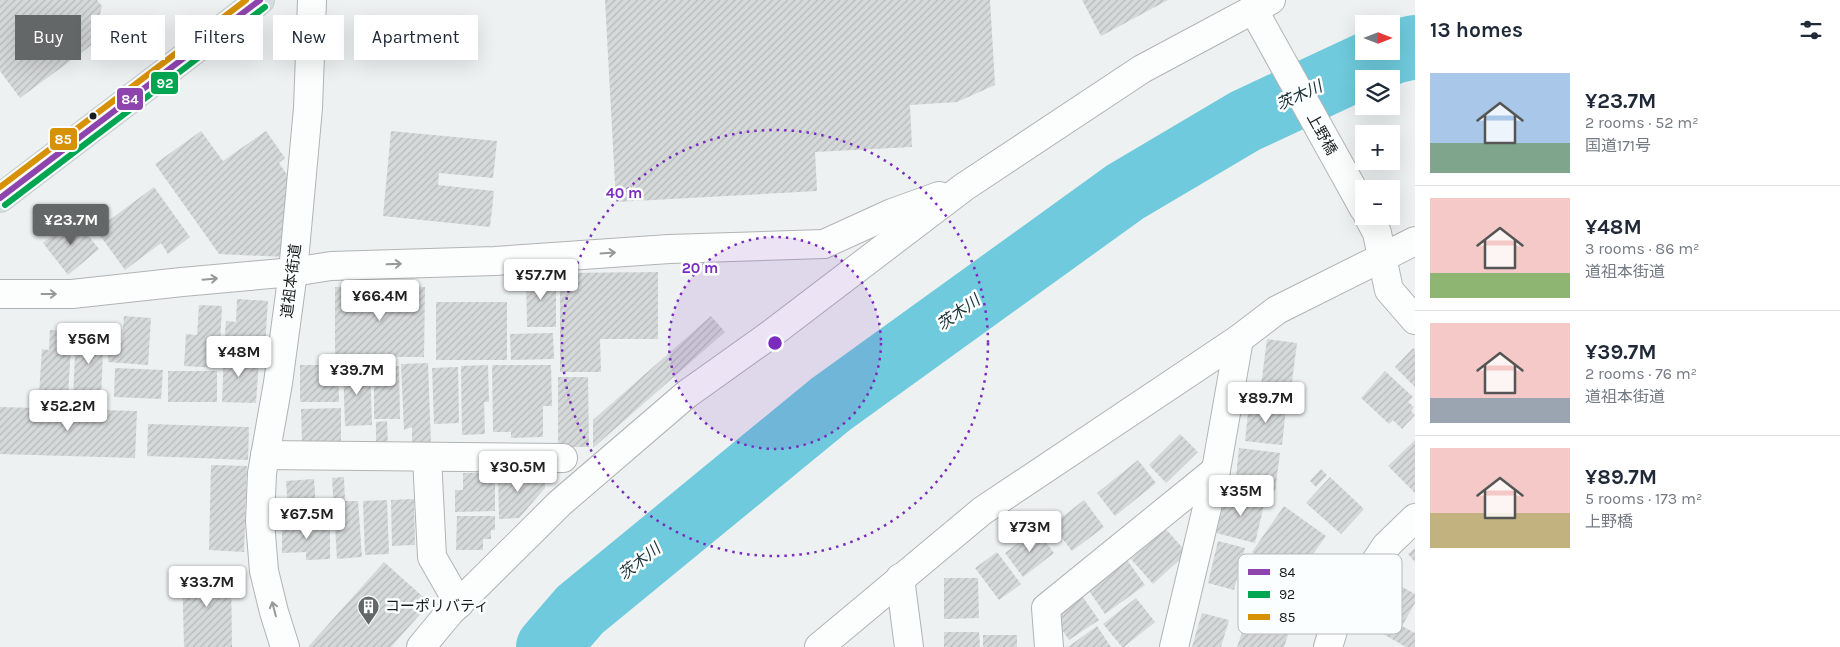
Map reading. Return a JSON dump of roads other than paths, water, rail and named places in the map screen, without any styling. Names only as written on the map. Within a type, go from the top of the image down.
[{"type":"highway","points":[[0,198],[260,0]]},
{"type":"street","name":"道祖本街道","points":[[285,647],[264,571],[260,522],[262,472],[278,382],[293,272],[307,118],[312,0]]},
{"type":"street","points":[[421,647],[459,604],[560,503],[686,394],[767,337],[964,187],[1142,69],[1262,5]]},
{"type":"street","name":"上野橋","points":[[1262,5],[1266,33],[1355,193]]},
{"type":"street","points":[[0,294],[72,294],[293,272],[331,266],[495,261],[669,249],[824,244],[892,213],[964,187]]},
{"type":"street","points":[[819,647],[982,511],[1239,339],[1376,235],[1415,241]]},
{"type":"street","points":[[1376,235],[1389,290],[1415,320]]},
{"type":"street","points":[[1174,647],[1216,470],[1239,339]]},
{"type":"street","points":[[265,455],[563,458]]},
{"type":"street","points":[[427,457],[432,557],[459,604]]},
{"type":"street","points":[[1049,647],[1046,608],[1216,470]]},
{"type":"street","points":[[1381,554],[1386,546],[1415,518]]},
{"type":"street","points":[[900,578],[909,647]]},
{"type":"street","points":[[1328,647],[1332,634]]},
{"type":"waterway","name":"茨木川","points":[[548,647],[580,610],[831,404],[1125,192],[1245,121],[1393,52],[1415,47]]},
{"type":"place","name":"コーポリバティ","points":[[369,625]]}]
